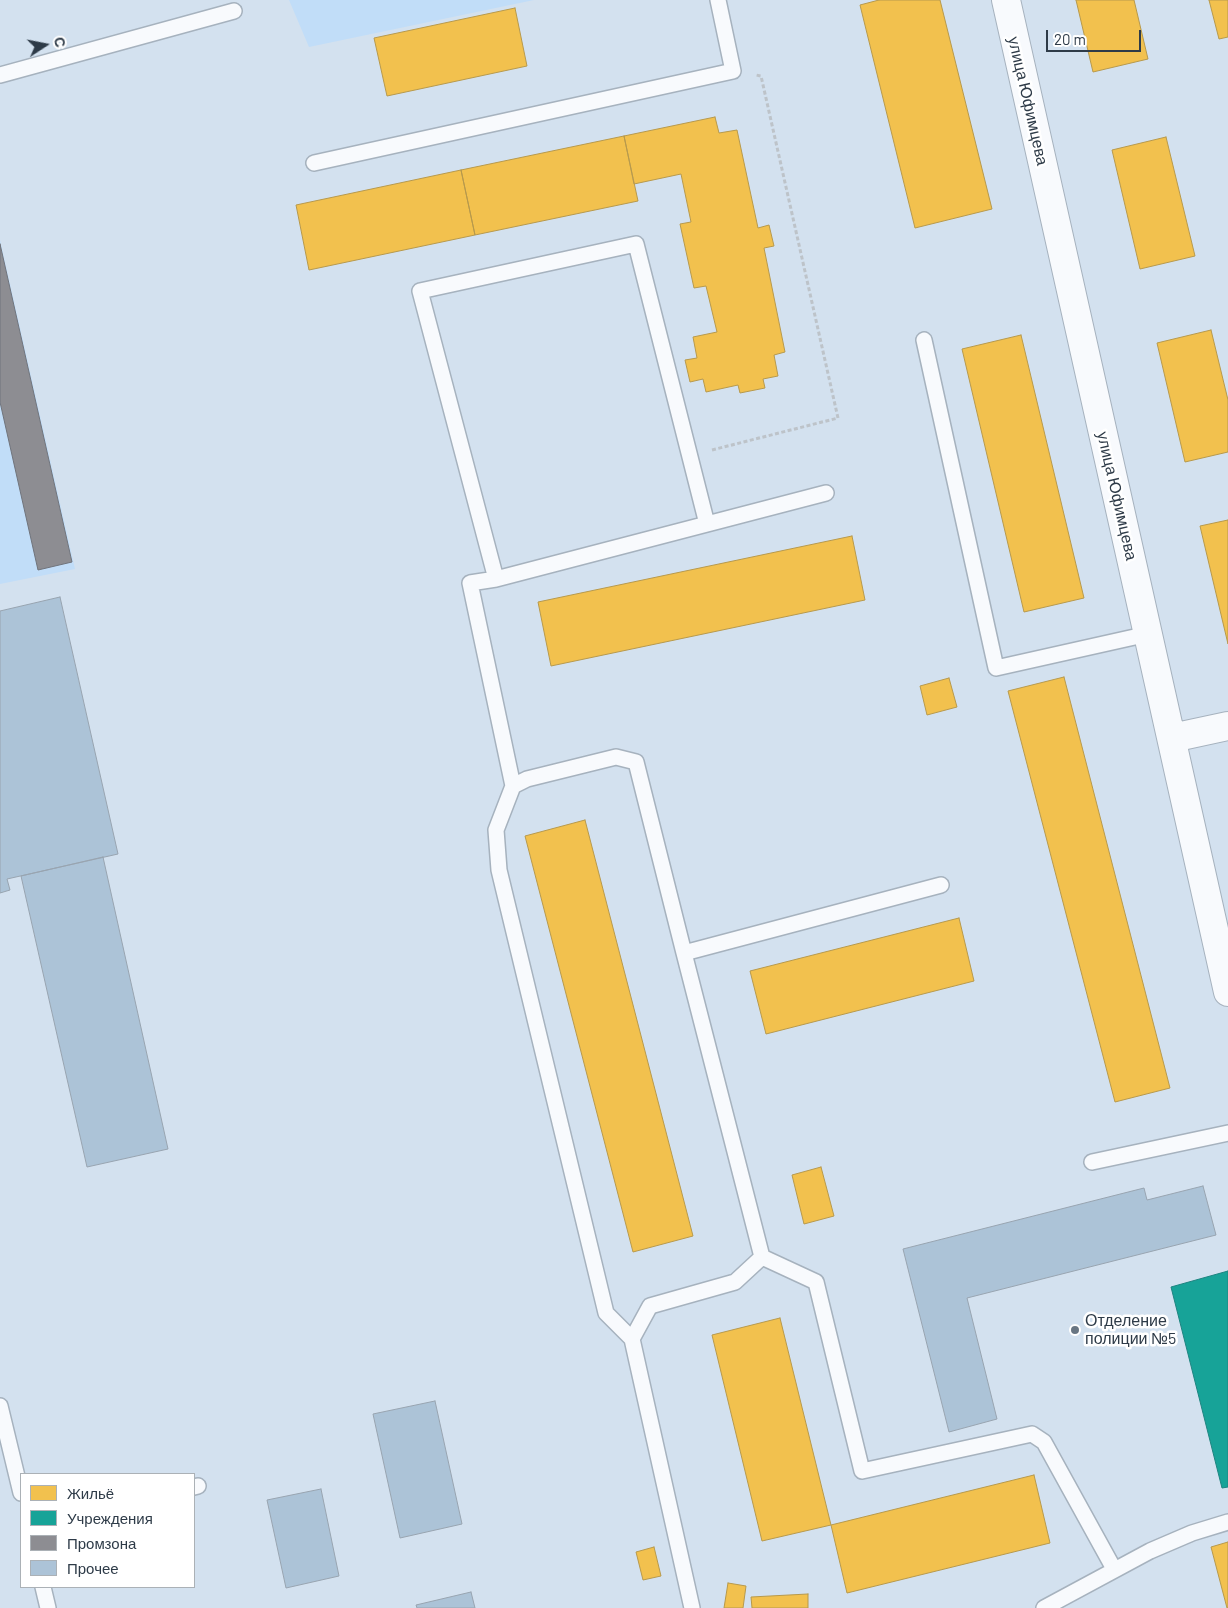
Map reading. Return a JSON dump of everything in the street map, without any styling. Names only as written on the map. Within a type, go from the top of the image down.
[{"type":"street","name":"улица Юфимцева","points":[[1006,0],[1228,992]]},
{"type":"street","points":[[1172,738],[1228,726]]},
{"type":"lane","points":[[314,164],[734,71],[718,0]]},
{"type":"lane","points":[[0,75],[234,11]]},
{"type":"lane","points":[[496,579],[420,291],[636,244],[707,524]]},
{"type":"lane","points":[[924,340],[996,668],[1148,634]]},
{"type":"lane","points":[[692,1608],[632,1339],[606,1313],[498,870],[496,830],[513,786],[470,583],[496,579],[826,493]]},
{"type":"lane","points":[[513,786],[527,779],[616,757],[636,762],[762,1257]]},
{"type":"lane","points":[[684,953],[941,886]]},
{"type":"lane","points":[[1092,1162],[1228,1133]]},
{"type":"lane","points":[[632,1339],[650,1306],[735,1282],[762,1257]]},
{"type":"lane","points":[[762,1257],[816,1282],[862,1472],[1032,1434],[1044,1442],[1114,1569]]},
{"type":"lane","points":[[0,1406],[6,1459],[20,1491]]},
{"type":"lane","points":[[1044,1608],[1114,1569],[1192,1533],[1228,1522]]},
{"type":"lane","points":[[43,1588],[48,1608]]},
{"type":"path","points":[[690,456],[838,418],[761,76],[734,71]]},
{"type":"shaded area","points":[[289,0],[534,0],[309,47]]},
{"type":"shaded area","points":[[0,240],[75,569],[0,584]]},
{"type":"building: Жильё","points":[[879,0],[940,0],[992,209],[915,228],[860,5]]},
{"type":"building: Жильё","points":[[1076,0],[1134,0],[1148,59],[1093,72]]},
{"type":"building: Жильё","points":[[1209,0],[1228,0],[1228,37],[1219,39]]},
{"type":"building: Жильё","points":[[515,8],[527,66],[387,96],[374,38]]},
{"type":"building: Жильё","points":[[715,117],[719,133],[737,130],[758,228],[769,225],[774,246],[764,248],[785,352],[774,355],[778,376],[763,379],[765,388],[740,393],[738,385],[706,392],[703,379],[690,382],[685,360],[697,358],[693,337],[717,332],[706,286],[694,288],[680,224],[691,222],[681,174],[634,184],[624,136]]},
{"type":"building: Жильё","points":[[624,136],[638,201],[475,235],[461,170]]},
{"type":"building: Жильё","points":[[1166,137],[1195,256],[1140,269],[1112,150]]},
{"type":"building: Жильё","points":[[461,170],[475,235],[309,270],[296,205]]},
{"type":"building: Жильё","points":[[1211,330],[1228,400],[1228,452],[1185,462],[1157,343]]},
{"type":"building: Жильё","points":[[1021,335],[1084,598],[1024,612],[962,349]]},
{"type":"building: Жильё","points":[[1228,520],[1228,644],[1200,526]]},
{"type":"building: Жильё","points":[[852,536],[865,600],[551,666],[538,602]]},
{"type":"building: Жильё","points":[[1064,677],[1170,1088],[1115,1102],[1008,691]]},
{"type":"building: Жильё","points":[[949,678],[957,707],[927,715],[920,686]]},
{"type":"building: Жильё","points":[[585,820],[693,1236],[633,1252],[525,836]]},
{"type":"building: Жильё","points":[[959,918],[974,981],[766,1034],[750,971]]},
{"type":"building: Жильё","points":[[821,1167],[834,1216],[804,1224],[792,1175]]},
{"type":"building: Жильё","points":[[780,1318],[831,1525],[762,1541],[712,1335]]},
{"type":"building: Жильё","points":[[1034,1475],[1050,1543],[847,1593],[831,1525]]},
{"type":"building: Жильё","points":[[1228,1542],[1228,1608],[1227,1608],[1211,1547]]},
{"type":"building: Жильё","points":[[654,1547],[661,1576],[643,1580],[636,1552]]},
{"type":"building: Жильё","points":[[728,1583],[746,1586],[743,1608],[724,1608]]},
{"type":"building: Жильё","points":[[808,1594],[808,1608],[752,1608],[751,1597]]},
{"type":"building: Учреждения","name":"Отделение полиции №5","points":[[1228,1271],[1228,1487],[1222,1488],[1171,1287]]},
{"type":"building: Промзона","points":[[0,244],[72,562],[38,570],[0,402]]},
{"type":"building: Прочее","points":[[60,597],[118,854],[7,879],[10,890],[0,893],[0,611]]},
{"type":"building: Прочее","points":[[103,857],[168,1149],[87,1167],[21,876]]},
{"type":"building: Прочее","points":[[1203,1186],[1216,1235],[967,1298],[997,1419],[949,1432],[903,1249],[1144,1188],[1147,1200]]},
{"type":"building: Прочее","points":[[435,1401],[462,1524],[400,1538],[373,1414]]},
{"type":"building: Прочее","points":[[321,1489],[339,1576],[286,1588],[267,1500]]},
{"type":"building: Прочее","points":[[471,1592],[475,1608],[417,1608],[416,1605]]},
{"type":"place","name":"Отделение полиции №5","points":[[1075,1330]]}]
